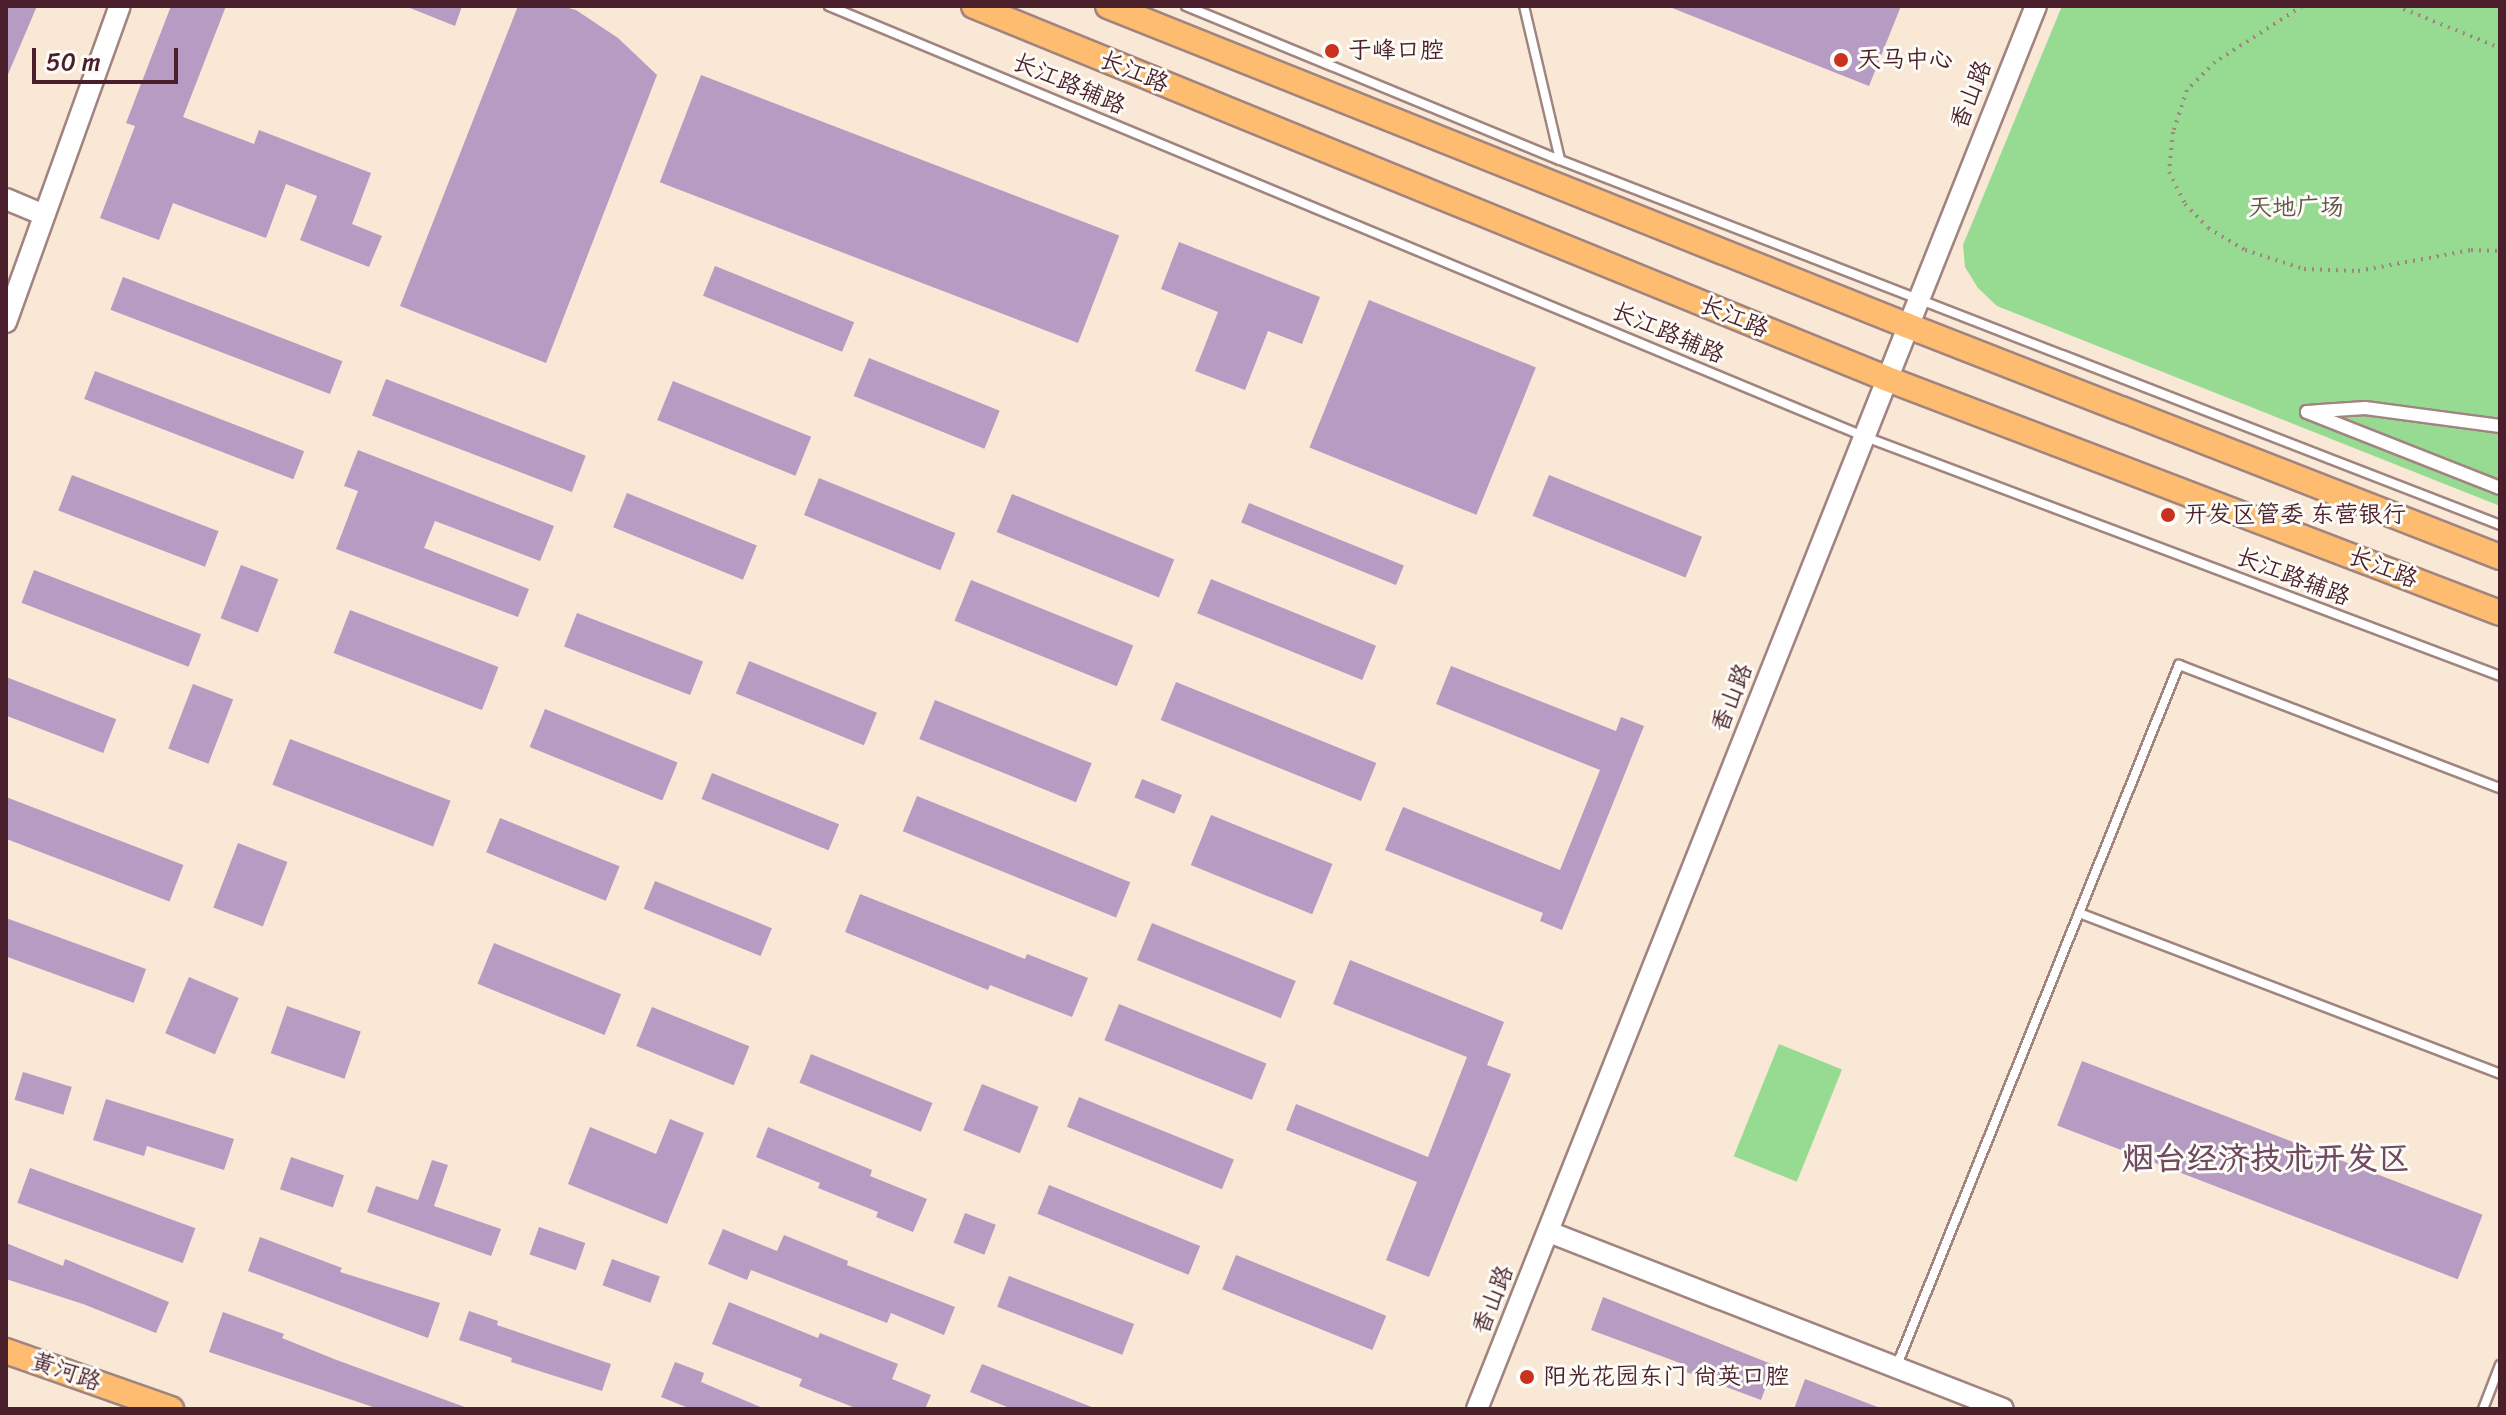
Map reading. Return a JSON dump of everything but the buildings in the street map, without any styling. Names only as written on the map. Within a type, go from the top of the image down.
[{"type":"main road","name":"长江路","points":[[974,6],[1885,378],[2500,613]]},
{"type":"main road","points":[[1108,6],[1906,325],[2500,557]]},
{"type":"main road","name":"黄河路","points":[[6,1351],[171,1409]]},
{"type":"street","points":[[6,322],[120,6]]},
{"type":"street","name":"香山路","points":[[1477,1409],[1906,325],[2036,6]]},
{"type":"street","points":[[6,199],[44,215]]},
{"type":"street","points":[[2500,426],[2365,408],[2307,412],[2500,488]]},
{"type":"street","points":[[1549,1232],[2003,1409]]},
{"type":"lane","name":"长江路辅路","points":[[829,6],[1863,436],[2500,676]]},
{"type":"lane","points":[[1186,6],[1560,160],[2500,525]]},
{"type":"lane","points":[[1524,6],[1560,160]]},
{"type":"lane","points":[[1896,1367],[2179,665],[2500,788]]},
{"type":"lane","points":[[2079,913],[2500,1074]]},
{"type":"lane","points":[[2483,1409],[2500,1365]]},
{"type":"path","points":[[2302,6],[2215,62],[2187,90],[2173,132],[2169,172],[2185,204],[2208,228],[2245,250],[2304,269],[2358,271],[2471,250],[2500,251]]},
{"type":"path","points":[[2396,6],[2500,48]]},
{"type":"green space","name":"天地广场","points":[[2062,6],[2500,6],[2500,506],[1997,306],[1978,288],[1965,267],[1963,245]]},
{"type":"green space","points":[[1779,1044],[1842,1069],[1797,1182],[1734,1156]]},
{"type":"place","name":"于峰口腔","points":[[1332,51]]},
{"type":"place","name":"天马中心","points":[[1841,60]]},
{"type":"place","name":"开发区管委 东营银行","points":[[2168,515]]},
{"type":"place","name":"阳光花园东门 尚英口腔","points":[[1527,1377]]},
{"type":"district","name":"烟台经济技术开发区","points":[[2266,1159]]}]
